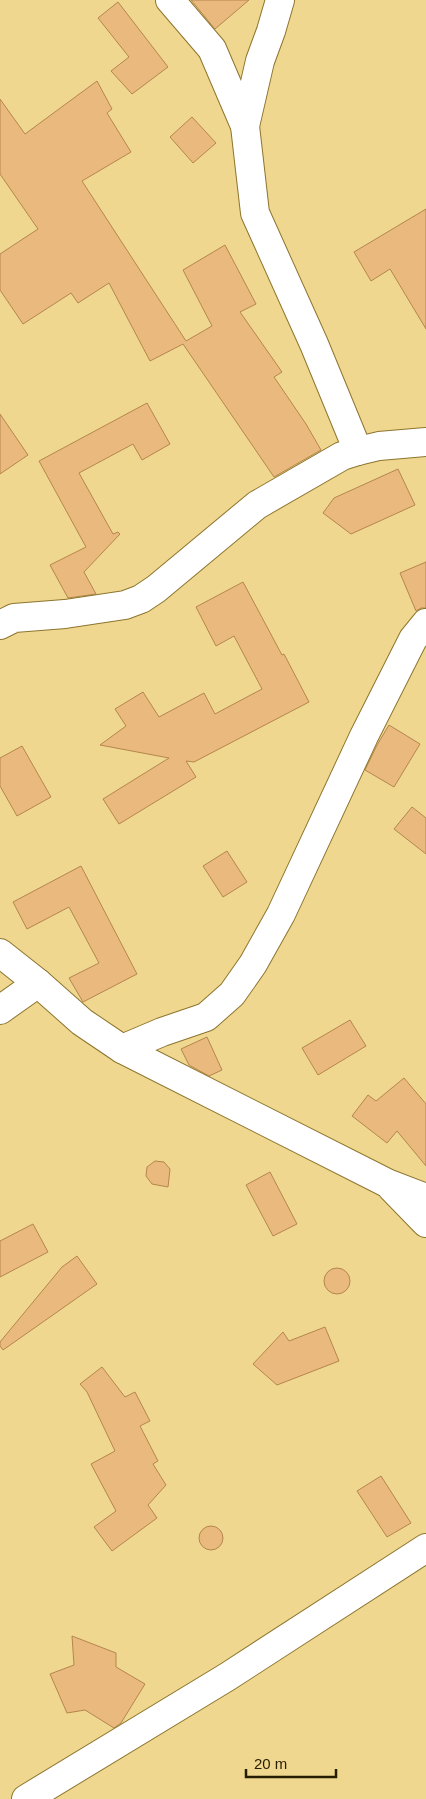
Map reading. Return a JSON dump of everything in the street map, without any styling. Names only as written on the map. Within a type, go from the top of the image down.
[{"type":"street","points":[[170,0],[212,49],[245,126],[255,213],[314,344],[358,450]]},
{"type":"street","points":[[245,126],[260,61],[272,31],[280,0]]},
{"type":"street","points":[[0,625],[14,618],[74,613],[125,605],[141,599],[156,589],[257,505],[342,456],[358,450],[379,446],[426,442]]},
{"type":"street","points":[[122,1049],[206,1016],[232,994],[254,964],[281,914],[364,736],[413,639],[426,623]]},
{"type":"street","points":[[0,953],[38,983],[82,1022],[122,1049],[387,1183],[426,1198]]},
{"type":"street","points":[[0,1010],[38,983]]},
{"type":"street","points":[[387,1183],[426,1223]]},
{"type":"street","points":[[26,1799],[227,1677],[426,1548]]},
{"type":"building","points":[[191,0],[249,0],[215,29]]},
{"type":"building","points":[[118,2],[168,67],[132,94],[111,71],[129,57],[98,18]]},
{"type":"building","points":[[97,81],[112,109],[107,113],[131,152],[82,181],[186,341],[212,326],[183,270],[225,245],[256,304],[240,312],[282,372],[274,377],[321,450],[274,477],[183,344],[150,361],[109,283],[78,303],[71,293],[23,324],[0,290],[0,254],[38,229],[0,174],[0,99],[25,134]]},
{"type":"building","points":[[192,117],[216,143],[193,163],[170,137]]},
{"type":"building","points":[[426,209],[426,329],[390,269],[371,281],[354,252]]},
{"type":"building","points":[[147,403],[170,444],[142,460],[133,444],[79,473],[113,534],[118,532],[120,534],[84,572],[96,594],[68,598],[50,565],[86,547],[39,461]]},
{"type":"building","points":[[0,414],[28,455],[0,474]]},
{"type":"building","points":[[398,469],[415,505],[351,534],[323,513],[334,498]]},
{"type":"building","points":[[426,562],[426,608],[416,611],[400,573]]},
{"type":"building","points":[[243,582],[309,702],[194,762],[186,761],[196,777],[119,824],[103,799],[169,758],[100,745],[126,726],[115,709],[143,692],[159,717],[204,693],[215,714],[262,689],[234,636],[216,646],[196,607]]},
{"type":"building","points":[[389,725],[420,744],[394,787],[365,770]]},
{"type":"building","points":[[22,746],[51,797],[17,816],[0,786],[0,758]]},
{"type":"building","points":[[412,807],[426,818],[426,854],[394,829]]},
{"type":"building","points":[[227,851],[247,882],[223,897],[203,866]]},
{"type":"building","points":[[81,866],[137,974],[83,1002],[69,978],[99,963],[69,907],[27,929],[13,902]]},
{"type":"building","points":[[350,1020],[366,1046],[318,1075],[302,1048]]},
{"type":"building","points":[[207,1037],[222,1070],[209,1076],[189,1065],[181,1049]]},
{"type":"building","points":[[404,1078],[426,1104],[426,1166],[397,1131],[387,1143],[352,1116],[368,1095],[376,1101]]},
{"type":"building","points":[[155,1161],[164,1162],[170,1169],[168,1187],[152,1184],[146,1176],[147,1167]]},
{"type":"building","points":[[270,1172],[297,1224],[273,1236],[246,1185]]},
{"type":"building","points":[[33,1224],[48,1252],[0,1277],[0,1241]]},
{"type":"building","points":[[77,1256],[97,1284],[3,1350],[0,1342],[62,1267]]},
{"type":"building","points":[[337,1268],[346,1272],[350,1281],[346,1290],[337,1294],[328,1290],[324,1281],[328,1272]]},
{"type":"building","points":[[325,1327],[339,1361],[277,1385],[253,1364],[283,1332],[289,1341]]},
{"type":"building","points":[[102,1367],[125,1397],[135,1392],[150,1421],[140,1426],[158,1461],[153,1464],[166,1485],[148,1505],[157,1518],[112,1551],[94,1527],[116,1511],[91,1464],[115,1451],[87,1392],[80,1384]]},
{"type":"building","points":[[381,1476],[411,1523],[387,1537],[357,1491]]},
{"type":"building","points":[[211,1526],[220,1529],[223,1538],[220,1547],[211,1550],[202,1547],[199,1538],[202,1529]]},
{"type":"building","points":[[72,1636],[116,1653],[116,1667],[145,1684],[121,1723],[114,1728],[85,1710],[67,1713],[50,1674],[74,1665]]}]
